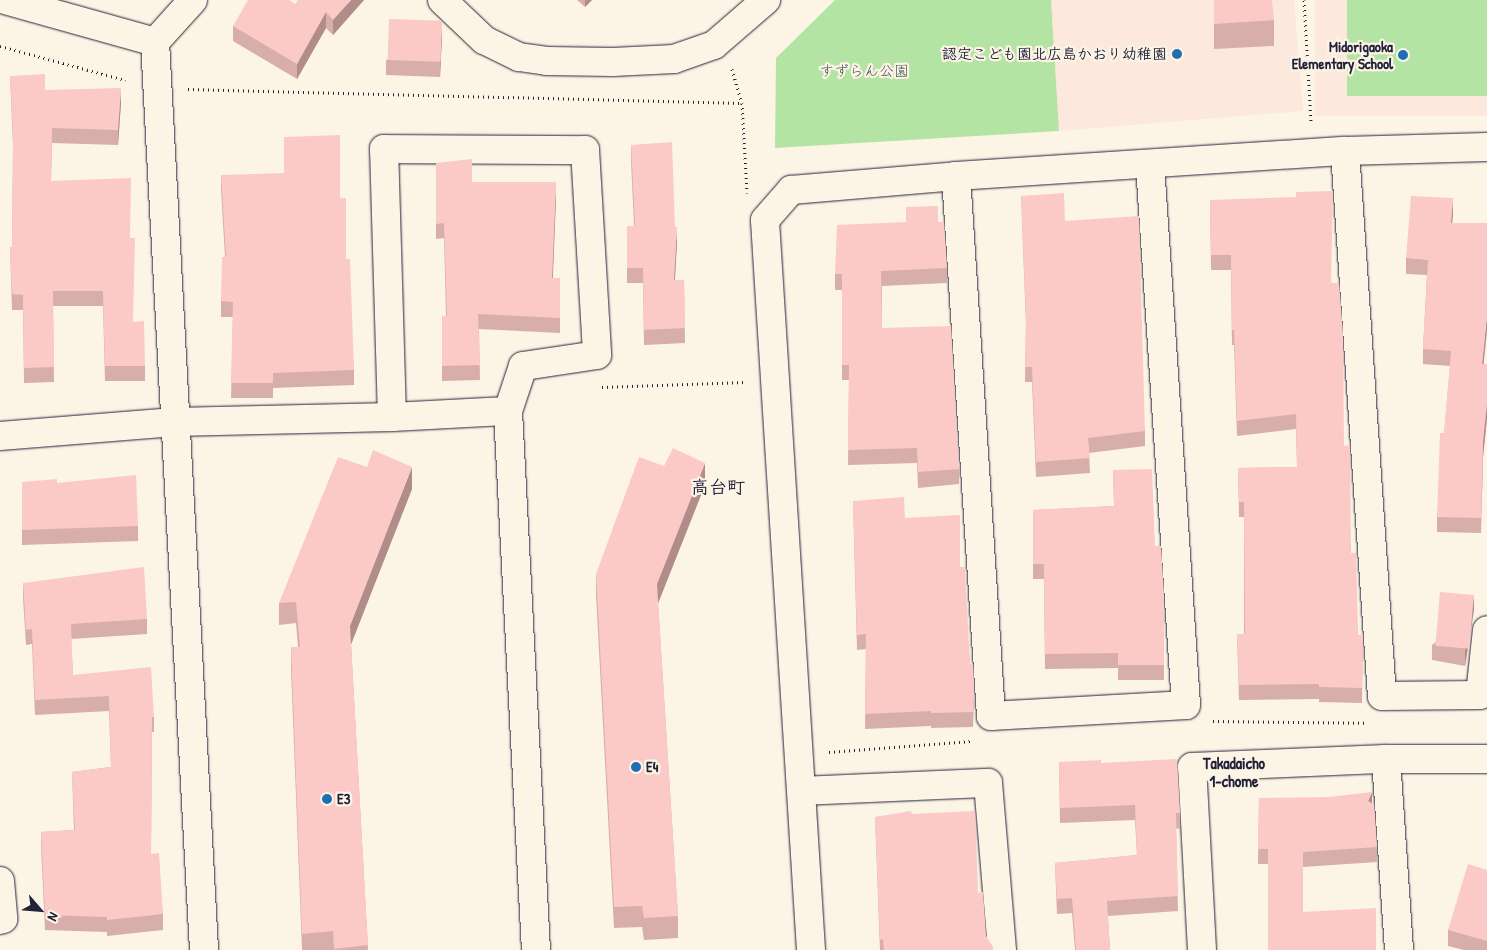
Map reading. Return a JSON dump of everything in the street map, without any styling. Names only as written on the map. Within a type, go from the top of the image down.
[{"type":"street","points":[[5,0],[154,42]]},
{"type":"street","points":[[193,0],[154,42],[159,88],[174,422],[204,950]]},
{"type":"street","points":[[450,3],[484,40],[519,56],[547,61],[613,62],[674,59],[714,45],[766,0]]},
{"type":"street","points":[[812,950],[765,220],[791,190],[956,176],[1150,166],[1345,151],[1487,147]]},
{"type":"street","points":[[392,417],[384,149],[585,150],[597,355],[523,366],[508,411],[536,950]]},
{"type":"street","points":[[1345,151],[1382,696],[1480,696],[1487,630]]},
{"type":"street","points":[[956,176],[991,716],[1186,705],[1150,166]]},
{"type":"street","points":[[0,436],[174,422],[392,417],[508,411]]},
{"type":"street","points":[[1202,950],[1192,767],[1386,759],[1487,760]]},
{"type":"street","points":[[1386,759],[1399,950]]},
{"type":"street","points":[[803,790],[988,783],[1002,950]]},
{"type":"street","points":[[0,881],[3,920],[0,920]]},
{"type":"path","points":[[1304,0],[1313,153]]},
{"type":"path","points":[[0,46],[159,88],[742,103]]},
{"type":"path","points":[[668,384],[749,382]]},
{"type":"shaded area","name":"認定こども園北広島かおり幼稚園","points":[[1051,0],[1294,0],[1303,111],[1059,131]]},
{"type":"shaded area","name":"Midorigaoka Elementary School","points":[[1315,0],[1487,0],[1487,116],[1315,116]]},
{"type":"green space","name":"すずらん公園","points":[[835,0],[1051,0],[1059,131],[775,148],[776,58]]},
{"type":"green space","name":"Midorigaoka Elementary School","points":[[1347,0],[1487,0],[1487,96],[1347,96]]},
{"type":"building","points":[[248,0],[289,0],[295,4],[298,0],[351,0],[333,20],[326,12],[297,64],[233,26]]},
{"type":"building","points":[[1214,0],[1272,0],[1274,20],[1214,24]]},
{"type":"building","points":[[389,19],[442,21],[441,62],[388,60]]},
{"type":"building","points":[[45,74],[45,90],[121,88],[118,130],[52,128],[51,181],[131,178],[130,238],[135,238],[133,322],[144,321],[145,366],[105,366],[103,291],[53,291],[54,367],[24,368],[23,295],[12,294],[10,247],[12,247],[13,132],[10,76]]},
{"type":"building","points":[[340,135],[340,198],[346,198],[346,259],[350,259],[354,370],[273,373],[273,383],[231,383],[233,302],[221,301],[222,257],[226,257],[221,175],[284,173],[284,137]]},
{"type":"building","points":[[672,142],[675,227],[677,227],[674,280],[684,280],[685,328],[644,330],[643,268],[627,268],[627,226],[635,226],[631,145]]},
{"type":"building","points":[[472,159],[472,182],[556,182],[552,278],[560,278],[560,318],[478,314],[480,365],[442,366],[442,316],[447,316],[444,223],[436,224],[436,163]]},
{"type":"building","points":[[1333,191],[1331,283],[1339,283],[1343,334],[1344,446],[1350,445],[1351,553],[1356,553],[1358,635],[1363,635],[1362,688],[1319,687],[1319,684],[1239,685],[1237,634],[1245,634],[1244,502],[1239,502],[1238,468],[1297,467],[1296,414],[1237,421],[1234,330],[1232,330],[1231,255],[1211,255],[1210,200],[1296,197],[1296,192]]},
{"type":"building","points":[[1064,193],[1065,221],[1139,216],[1145,431],[1088,438],[1090,458],[1036,462],[1032,367],[1025,367],[1026,314],[1021,196]]},
{"type":"building","points":[[1411,196],[1453,198],[1451,223],[1487,223],[1487,315],[1482,364],[1487,364],[1487,403],[1483,441],[1481,518],[1437,517],[1440,433],[1444,433],[1451,351],[1423,349],[1428,260],[1406,258]]},
{"type":"building","points":[[938,206],[938,222],[944,222],[947,268],[881,271],[882,328],[951,326],[959,469],[918,472],[917,448],[848,450],[849,365],[842,365],[842,274],[835,274],[837,225],[906,222],[906,207]]},
{"type":"building","name":"E4","points":[[673,448],[705,463],[657,584],[678,916],[644,918],[642,906],[614,907],[596,574],[639,457],[664,466]]},
{"type":"building","name":"E3","points":[[373,450],[412,467],[350,626],[368,945],[334,949],[333,931],[302,934],[291,647],[300,647],[296,602],[279,603],[338,457],[367,467]]},
{"type":"building","points":[[1152,469],[1155,546],[1161,546],[1164,596],[1164,665],[1118,665],[1118,653],[1045,654],[1044,564],[1033,564],[1033,510],[1114,506],[1113,470]]},
{"type":"building","points":[[136,475],[138,526],[22,530],[22,482],[57,479],[57,483]]},
{"type":"building","points":[[904,497],[905,518],[960,515],[960,567],[965,567],[970,664],[973,664],[973,712],[931,713],[931,711],[865,714],[866,634],[857,635],[853,501]]},
{"type":"building","points":[[144,567],[147,619],[71,624],[73,675],[151,667],[154,717],[152,717],[151,854],[159,853],[163,914],[107,920],[107,917],[45,915],[41,832],[75,830],[72,772],[111,767],[109,696],[35,700],[32,629],[26,630],[23,583]]},
{"type":"building","points":[[1440,592],[1474,595],[1469,649],[1435,646]]},
{"type":"building","points":[[1177,759],[1180,813],[1176,813],[1178,896],[1107,901],[1110,950],[1076,950],[1072,898],[1057,899],[1055,863],[1137,855],[1135,805],[1060,808],[1059,762],[1101,760],[1101,763]]},
{"type":"building","points":[[1372,792],[1368,801],[1374,804],[1377,847],[1303,852],[1303,912],[1376,908],[1376,950],[1268,950],[1268,849],[1258,849],[1259,798],[1329,797]]},
{"type":"building","points":[[911,811],[912,814],[975,811],[978,893],[983,892],[986,936],[993,950],[884,950],[883,939],[880,940],[875,817]]},
{"type":"building","points":[[1468,864],[1487,870],[1487,941],[1448,930]]},
{"type":"place","name":"認定こども園北広島かおり幼稚園","points":[[1177,54]]},
{"type":"place","name":"Midorigaoka Elementary School","points":[[1403,55]]},
{"type":"place","name":"E4","points":[[636,767]]},
{"type":"place","name":"E3","points":[[327,799]]},
{"type":"district","name":"高台町","points":[[718,487]]},
{"type":"district","name":"Takadaicho 1-chome","points":[[1234,772]]}]
